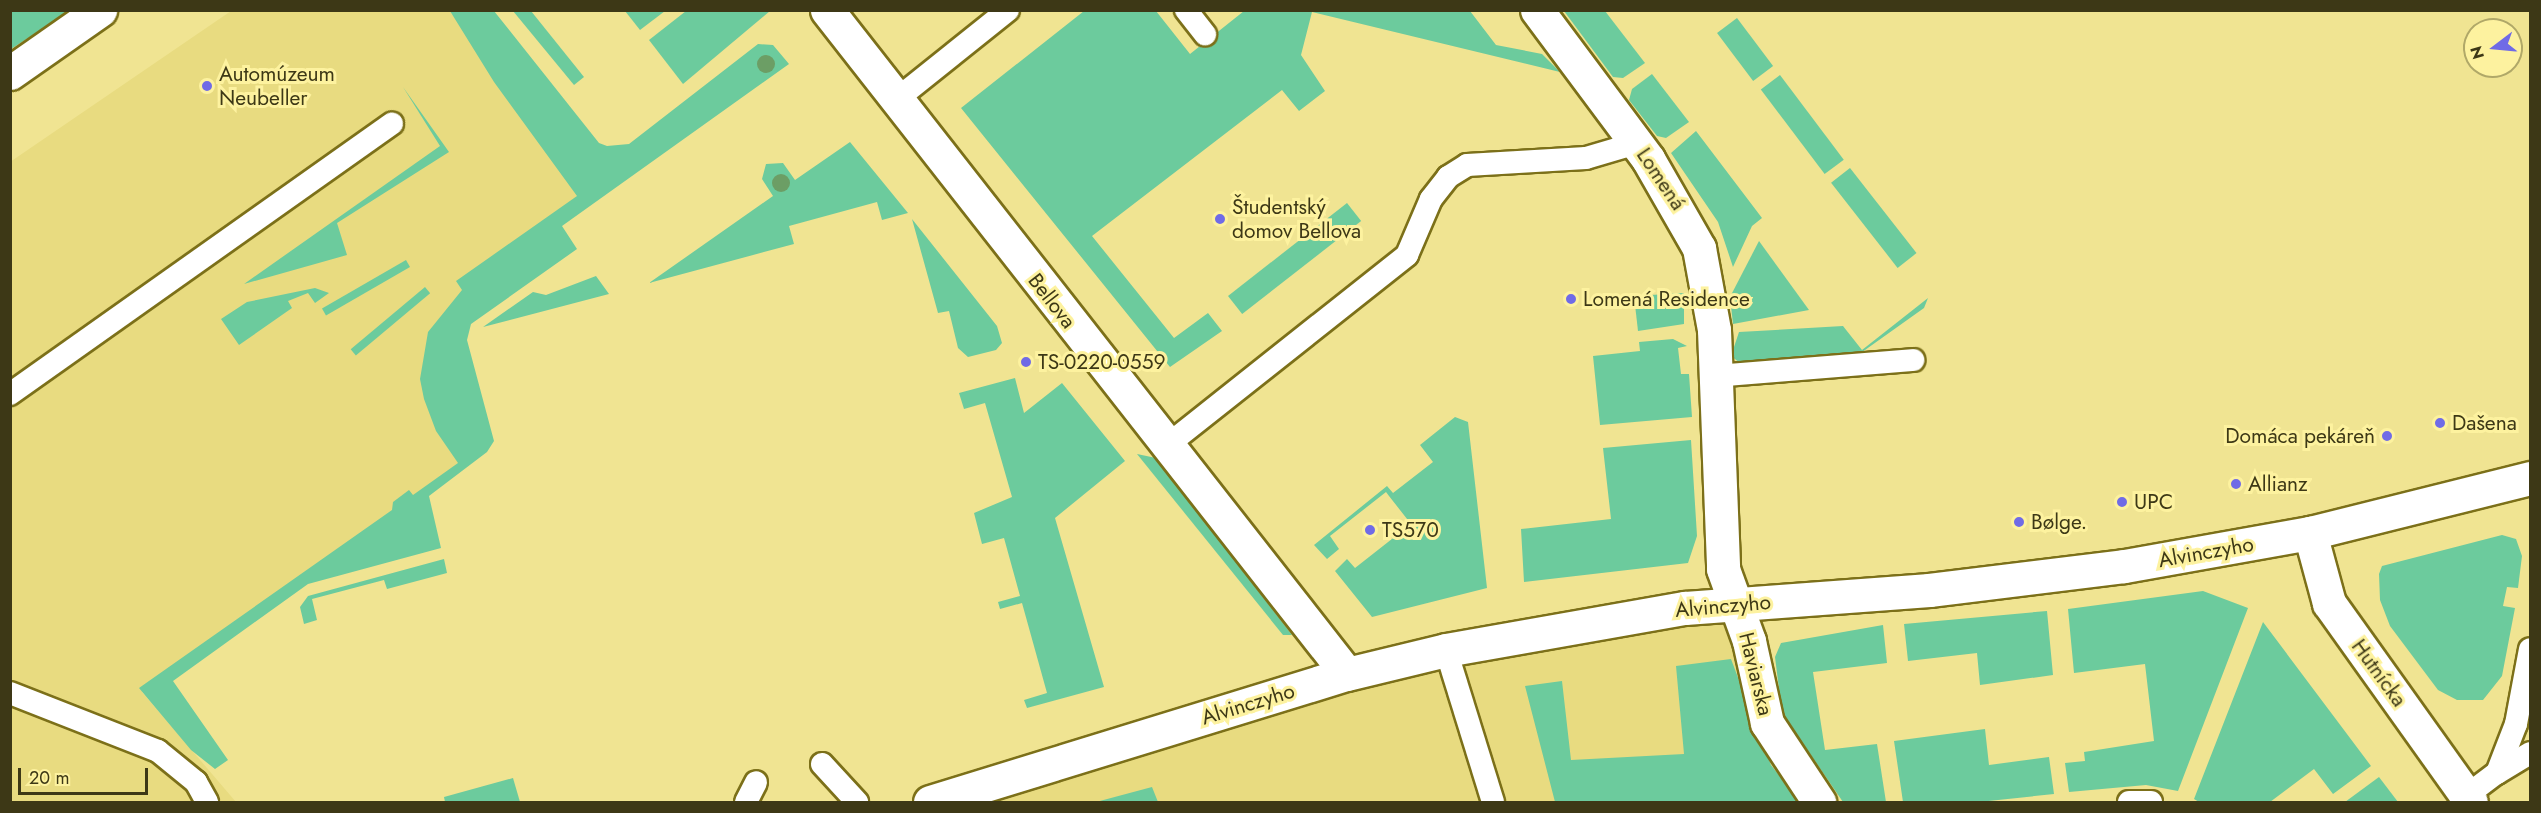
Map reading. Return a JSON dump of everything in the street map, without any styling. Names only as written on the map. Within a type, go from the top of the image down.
[{"type":"street","points":[[10,72],[100,10]]},
{"type":"street","name":"Bellova","points":[[826,10],[1165,447],[1347,674]]},
{"type":"street","name":"Lomená","points":[[1537,10],[1637,143],[1678,205],[1699,248],[1711,302],[1723,569],[1736,604]]},
{"type":"street","name":"Alvinczyho","points":[[930,802],[1347,674],[1446,650],[1684,608],[2042,578],[2310,533],[2530,478]]},
{"type":"street","name":"Hutnícka","points":[[2310,533],[2329,603],[2469,799]]},
{"type":"street","name":"Haviarska","points":[[1736,604],[1767,723],[1820,802]]},
{"type":"lane","points":[[897,99],[1008,10]]},
{"type":"lane","points":[[1186,10],[1205,34]]},
{"type":"lane","points":[[10,394],[392,124]]},
{"type":"lane","points":[[1165,447],[1407,255],[1431,199],[1448,177],[1467,165],[1586,158],[1637,143]]},
{"type":"lane","points":[[1715,376],[1913,360]]},
{"type":"lane","points":[[2497,773],[2516,724],[2530,649]]},
{"type":"lane","points":[[1446,650],[1493,802]]},
{"type":"lane","points":[[10,693],[158,751],[196,782],[207,802]]},
{"type":"lane","points":[[2469,799],[2497,773],[2530,753]]},
{"type":"lane","points":[[822,764],[857,802]]},
{"type":"lane","points":[[746,802],[756,782]]},
{"type":"lane","points":[[2129,802],[2151,802]]},
{"type":"shaded area","points":[[231,11],[450,11],[592,198],[457,311],[468,460],[142,692],[236,802],[11,802],[10,162]]},
{"type":"shaded area","points":[[1736,604],[1767,723],[1665,802],[932,802],[1346,673]]},
{"type":"green space","points":[[11,10],[70,10],[70,11],[11,49]]},
{"type":"green space","points":[[450,11],[494,11],[599,143],[607,146],[629,144],[758,44],[773,45],[789,64],[562,226],[577,249],[471,324],[467,340],[494,441],[487,452],[429,496],[441,548],[308,584],[173,681],[228,760],[215,769],[191,750],[139,688],[392,510],[393,502],[409,490],[413,495],[458,463],[436,431],[424,399],[420,379],[428,332],[462,290],[456,281],[577,196],[494,82]]},
{"type":"green space","points":[[513,11],[531,11],[584,77],[574,85]]},
{"type":"green space","points":[[625,11],[665,11],[640,30]]},
{"type":"green space","points":[[686,11],[770,11],[683,84],[649,40]]},
{"type":"green space","points":[[1084,11],[1156,11],[1190,54],[1244,11],[1470,11],[1496,45],[1542,54],[1560,72],[1312,12],[1301,55],[1325,91],[1299,111],[1282,90],[1092,236],[1174,338],[1208,313],[1222,331],[1170,367],[961,108]]},
{"type":"green space","points":[[1564,11],[1605,11],[1645,63],[1623,78],[1613,77]]},
{"type":"green space","points":[[1737,18],[1773,66],[1753,81],[1717,33]]},
{"type":"green space","points":[[1652,74],[1689,122],[1666,138],[1657,136],[1629,100],[1632,89]]},
{"type":"green space","points":[[1780,75],[1844,160],[1825,174],[1761,89]]},
{"type":"green space","points":[[403,87],[449,152],[337,223],[347,255],[244,284],[440,146]]},
{"type":"green space","points":[[1696,131],[1762,218],[1752,226],[1733,267],[1718,222],[1671,153]]},
{"type":"green space","points":[[850,142],[908,213],[882,220],[877,202],[789,226],[794,244],[649,283],[773,196],[762,179],[766,164],[783,163],[795,180]]},
{"type":"green space","points":[[1850,168],[1916,253],[1898,268],[1831,183]]},
{"type":"green space","points":[[1347,203],[1361,221],[1242,314],[1228,296]]},
{"type":"green space","points":[[912,219],[997,326],[1002,343],[996,350],[968,357],[958,348],[949,311],[938,313]]},
{"type":"green space","points":[[1759,241],[1809,310],[1733,324],[1730,297]]},
{"type":"green space","points":[[406,260],[410,267],[326,315],[322,308]]},
{"type":"green space","points":[[596,276],[609,294],[483,327],[533,292],[546,295]]},
{"type":"green space","points":[[425,287],[430,293],[356,355],[351,349]]},
{"type":"green space","points":[[315,288],[329,293],[315,303],[308,293],[288,301],[292,308],[239,345],[221,319],[247,302]]},
{"type":"green space","points":[[1684,293],[1684,324],[1638,331],[1634,296]]},
{"type":"green space","points":[[1928,298],[1924,308],[1858,355],[1740,363],[1731,356],[1739,332],[1843,326],[1862,350]]},
{"type":"green space","points":[[1673,339],[1687,346],[1678,348],[1681,374],[1689,374],[1692,417],[1600,425],[1593,356],[1640,351],[1639,342]]},
{"type":"green space","points":[[1015,378],[1024,413],[1062,383],[1125,461],[1055,518],[1104,687],[1027,708],[1024,700],[1047,693],[1022,603],[1000,609],[998,602],[1020,596],[1004,538],[982,544],[974,513],[1012,497],[985,403],[964,409],[959,393]]},
{"type":"green space","points":[[1455,417],[1468,422],[1487,588],[1372,617],[1335,571],[1347,559],[1355,568],[1411,524],[1386,492],[1330,536],[1339,549],[1327,559],[1314,545],[1387,486],[1393,493],[1433,462],[1420,445]]},
{"type":"green space","points":[[1691,440],[1697,536],[1688,563],[1524,582],[1521,529],[1611,519],[1603,448]]},
{"type":"green space","points":[[1137,454],[1156,458],[1292,635],[1283,635]]},
{"type":"green space","points":[[2502,535],[2516,539],[2522,556],[2518,588],[2507,587],[2503,606],[2515,608],[2502,676],[2483,700],[2457,700],[2438,690],[2390,626],[2380,600],[2379,574],[2382,566]]},
{"type":"green space","points":[[444,559],[447,573],[387,589],[384,580],[312,599],[317,620],[304,624],[300,607],[308,596]]},
{"type":"green space","points":[[2203,591],[2248,608],[2178,791],[2146,785],[2069,792],[2065,763],[2085,761],[2084,752],[2154,741],[2145,664],[2074,673],[2068,609]]},
{"type":"green space","points":[[2047,611],[2053,675],[1980,685],[1977,653],[1908,661],[1904,624]]},
{"type":"green space","points":[[2263,622],[2371,766],[2333,794],[2314,769],[2270,802],[2199,802],[2194,799]]},
{"type":"green space","points":[[1883,625],[1887,663],[1813,672],[1825,750],[1877,744],[1886,802],[1843,802],[1782,713],[1775,657],[1781,643]]},
{"type":"green space","points":[[1731,659],[1771,765],[1800,802],[1555,802],[1525,686],[1562,681],[1571,760],[1684,754],[1676,666]]},
{"type":"green space","points":[[1985,729],[1989,765],[2049,757],[2054,794],[1979,802],[1903,802],[1894,741]]},
{"type":"green space","points":[[2379,777],[2398,802],[2345,802]]},
{"type":"green space","points":[[513,778],[520,802],[445,802],[444,797]]},
{"type":"green space","points":[[1152,787],[1158,802],[1096,802]]},
{"type":"place","name":"Automúzeum Neubeller","points":[[207,86]]},
{"type":"place","name":"Študentský domov Bellova","points":[[1220,219]]},
{"type":"place","name":"Lomená Residence","points":[[1571,299]]},
{"type":"place","name":"TS-0220-0559","points":[[1026,362]]},
{"type":"place","name":"Dašena","points":[[2440,423]]},
{"type":"place","name":"Domáca pekáreň","points":[[2387,436]]},
{"type":"place","name":"Allianz","points":[[2236,484]]},
{"type":"place","name":"UPC","points":[[2122,502]]},
{"type":"place","name":"Bølge.","points":[[2019,522]]},
{"type":"place","name":"TS570","points":[[1370,530]]}]
